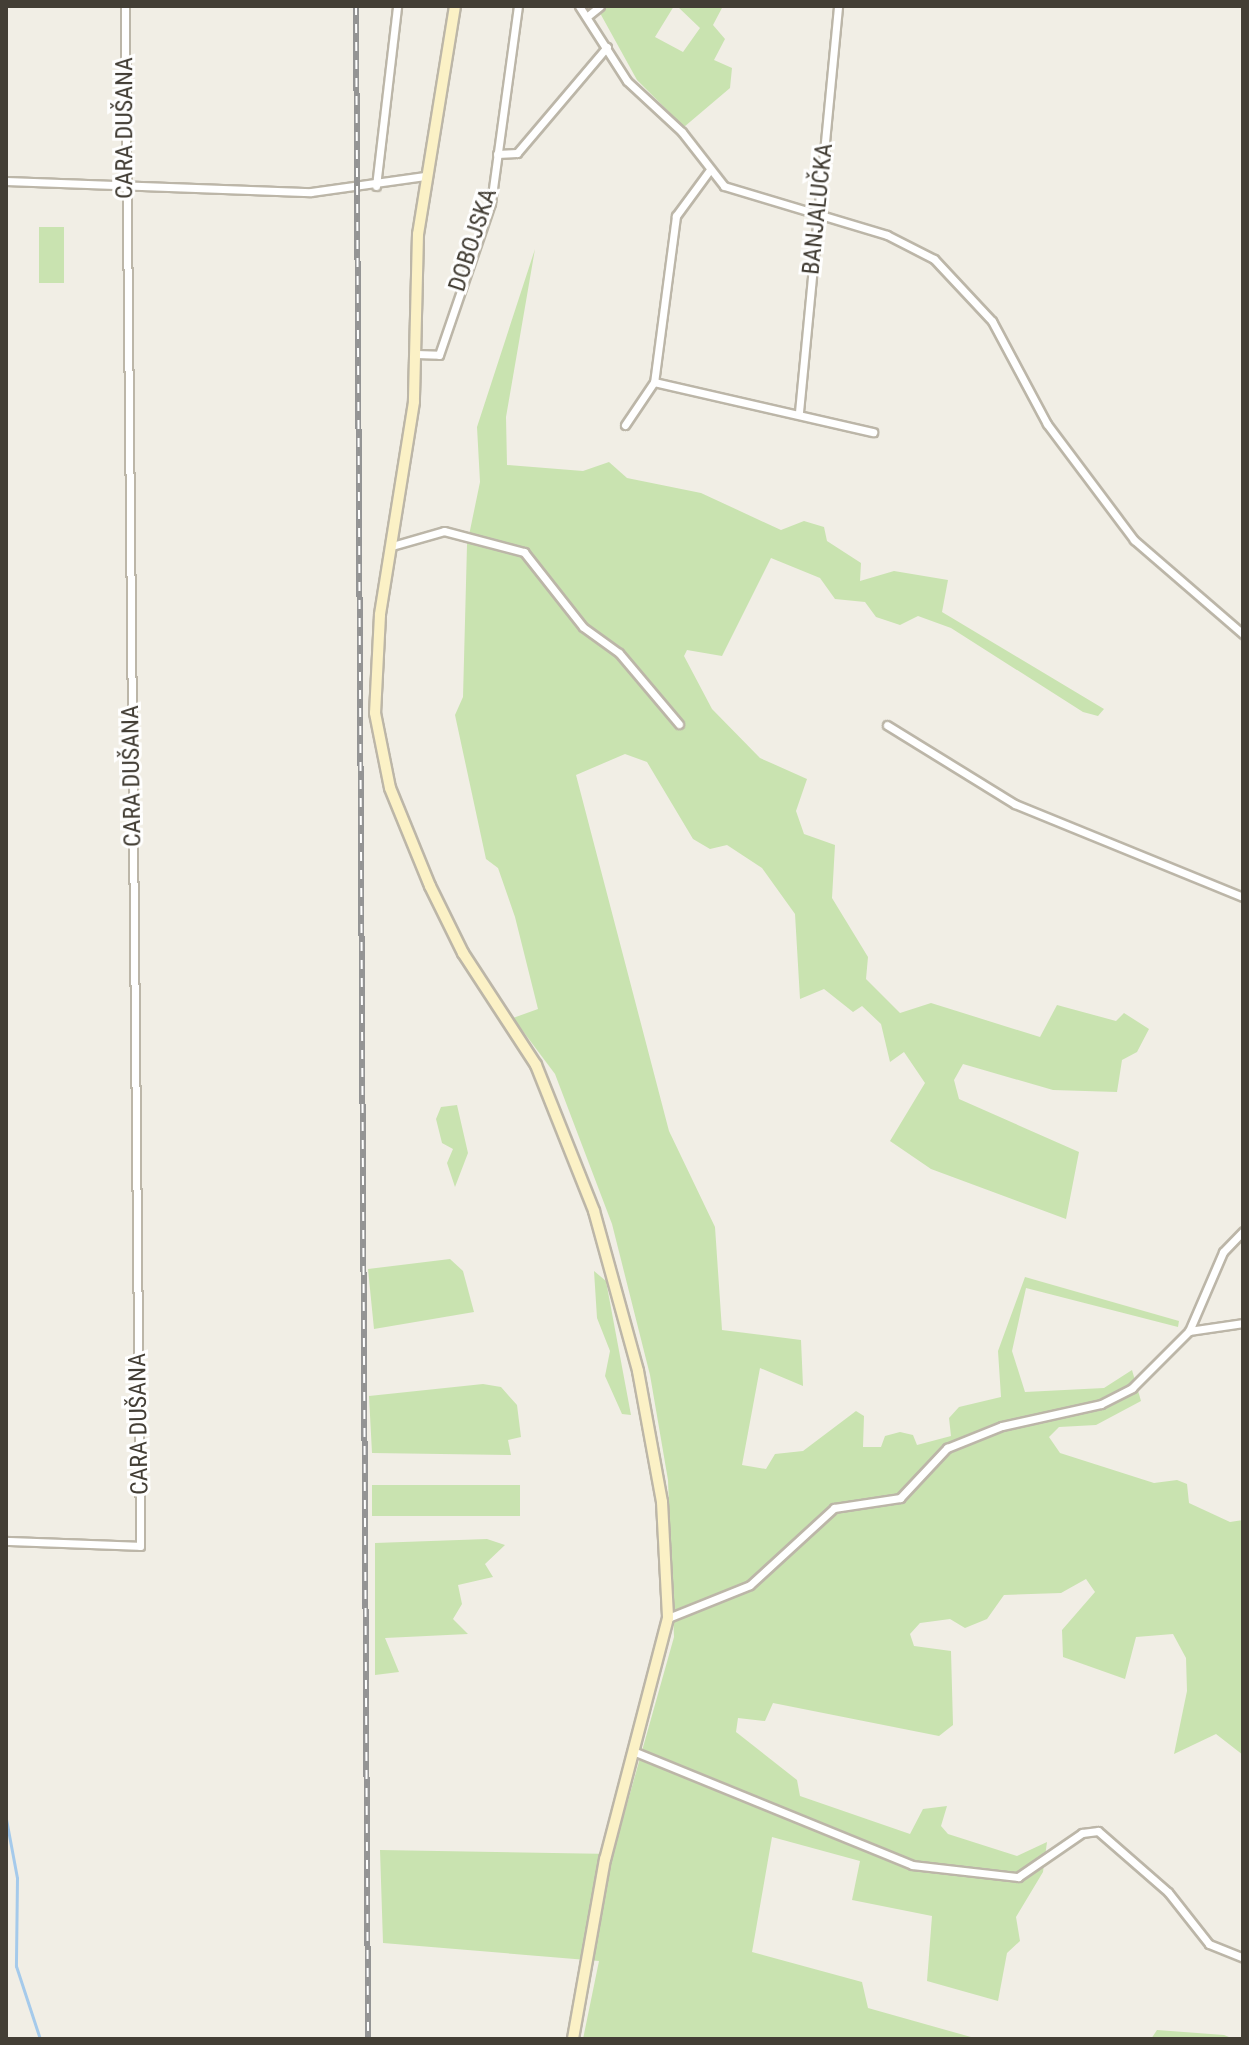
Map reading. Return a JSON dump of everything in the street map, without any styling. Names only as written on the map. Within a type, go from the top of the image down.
[{"type":"main road","points":[[455,6],[425,176],[416,354],[374,670],[386,773],[463,953],[536,1065],[594,1211],[646,1415],[662,1502],[668,1618],[633,1751],[573,2039]]},
{"type":"street","name":"CARA DUŠANA","points":[[6,1541],[140,1546],[125,6]]},
{"type":"street","points":[[376,186],[397,6]]},
{"type":"street","name":"DOBOJSKA","points":[[416,354],[439,355],[491,203],[518,6]]},
{"type":"street","points":[[579,6],[589,15],[627,81],[682,132],[709,171],[742,193],[817,211],[906,242],[958,282],[992,321],[1047,424],[1134,540],[1243,634]]},
{"type":"street","points":[[589,15],[600,6]]},
{"type":"street","name":"BANJALUČKA","points":[[799,412],[838,6]]},
{"type":"street","points":[[497,154],[517,153],[607,47]]},
{"type":"street","points":[[625,425],[654,382],[676,216],[709,171]]},
{"type":"street","points":[[6,181],[311,192],[376,186],[425,176]]},
{"type":"street","points":[[654,382],[799,412],[873,432]]},
{"type":"street","points":[[392,546],[444,531],[524,552],[583,627],[619,653],[679,724]]},
{"type":"street","points":[[887,725],[1015,804],[1243,897]]},
{"type":"street","points":[[668,1618],[750,1585],[834,1508],[900,1498],[947,1448],[1116,1398],[1189,1331],[1223,1252],[1243,1231]]},
{"type":"street","points":[[1189,1331],[1243,1323]]},
{"type":"street","points":[[633,1751],[912,1865],[1018,1877],[1082,1833],[1098,1831],[1168,1892],[1209,1944],[1243,1958]]},
{"type":"green space","points":[[607,6],[674,6],[655,37],[683,52],[700,28],[677,6],[723,6],[713,25],[725,39],[714,60],[732,68],[730,88],[684,127],[637,80],[600,13]]},
{"type":"green space","points":[[39,227],[64,227],[64,283],[39,283]]},
{"type":"green space","points":[[535,249],[506,417],[507,465],[583,471],[609,462],[627,478],[701,493],[781,530],[804,521],[824,527],[827,541],[861,563],[860,581],[894,571],[948,580],[942,612],[1104,709],[1098,716],[1083,712],[951,628],[918,616],[900,625],[876,617],[865,602],[835,599],[820,578],[771,558],[722,656],[687,650],[684,656],[712,709],[760,758],[807,779],[796,811],[804,834],[835,845],[832,898],[868,957],[866,979],[900,1013],[931,1003],[1040,1037],[1057,1005],[1116,1021],[1124,1013],[1149,1029],[1137,1052],[1122,1060],[1117,1092],[1053,1090],[963,1064],[954,1080],[959,1099],[1079,1152],[1066,1219],[931,1169],[890,1141],[925,1083],[904,1052],[890,1062],[881,1024],[862,1006],[853,1012],[824,989],[800,999],[795,914],[762,868],[727,845],[710,849],[693,839],[647,762],[625,754],[576,775],[669,1131],[715,1227],[722,1330],[801,1340],[803,1386],[760,1368],[742,1465],[766,1469],[775,1454],[803,1451],[856,1411],[864,1416],[863,1447],[881,1447],[885,1436],[900,1432],[913,1435],[917,1445],[951,1436],[949,1418],[959,1407],[1001,1397],[998,1351],[1025,1277],[1179,1321],[1178,1327],[1026,1288],[1012,1351],[1025,1392],[1104,1388],[1132,1370],[1141,1401],[1096,1425],[1059,1427],[1049,1437],[1060,1453],[1154,1483],[1177,1480],[1187,1484],[1189,1503],[1230,1522],[1243,1520],[1243,1755],[1216,1734],[1174,1754],[1187,1691],[1186,1658],[1173,1634],[1136,1637],[1125,1679],[1063,1657],[1062,1630],[1095,1592],[1086,1579],[1061,1593],[1004,1595],[987,1619],[965,1628],[950,1619],[920,1623],[910,1634],[914,1646],[951,1651],[953,1725],[939,1736],[773,1703],[765,1721],[738,1718],[736,1732],[797,1780],[800,1796],[910,1834],[923,1809],[947,1806],[941,1826],[948,1834],[1017,1856],[1047,1842],[1043,1872],[1016,1917],[1020,1941],[1007,1953],[998,2001],[927,1981],[932,1916],[852,1900],[860,1861],[772,1837],[752,1952],[862,1982],[868,2008],[978,2039],[583,2039],[599,1961],[383,1943],[380,1850],[613,1854],[674,1637],[668,1480],[650,1375],[612,1224],[555,1074],[513,1018],[538,1009],[515,917],[498,868],[486,859],[455,715],[463,697],[467,545],[480,482],[477,427]]},
{"type":"green space","points":[[457,1105],[468,1153],[455,1187],[447,1163],[453,1149],[442,1143],[436,1119],[441,1107]]},
{"type":"green space","points":[[450,1259],[463,1271],[474,1312],[374,1329],[368,1269]]},
{"type":"green space","points":[[594,1271],[606,1281],[631,1415],[622,1414],[605,1376],[610,1351],[597,1318]]},
{"type":"green space","points":[[483,1384],[501,1387],[517,1405],[521,1437],[508,1440],[511,1455],[372,1453],[369,1396]]},
{"type":"green space","points":[[372,1485],[520,1485],[520,1516],[372,1516]]},
{"type":"green space","points":[[487,1539],[505,1545],[485,1564],[493,1577],[458,1585],[462,1604],[453,1619],[468,1634],[385,1638],[399,1672],[375,1675],[375,1543]]},
{"type":"green space","points":[[1157,2030],[1224,2035],[1234,2039],[1151,2039]]},
{"type":"waterway","points":[[6,1819],[17,1878],[16,1966],[40,2039]]},
{"type":"railway","points":[[356,6],[368,2039]]}]
